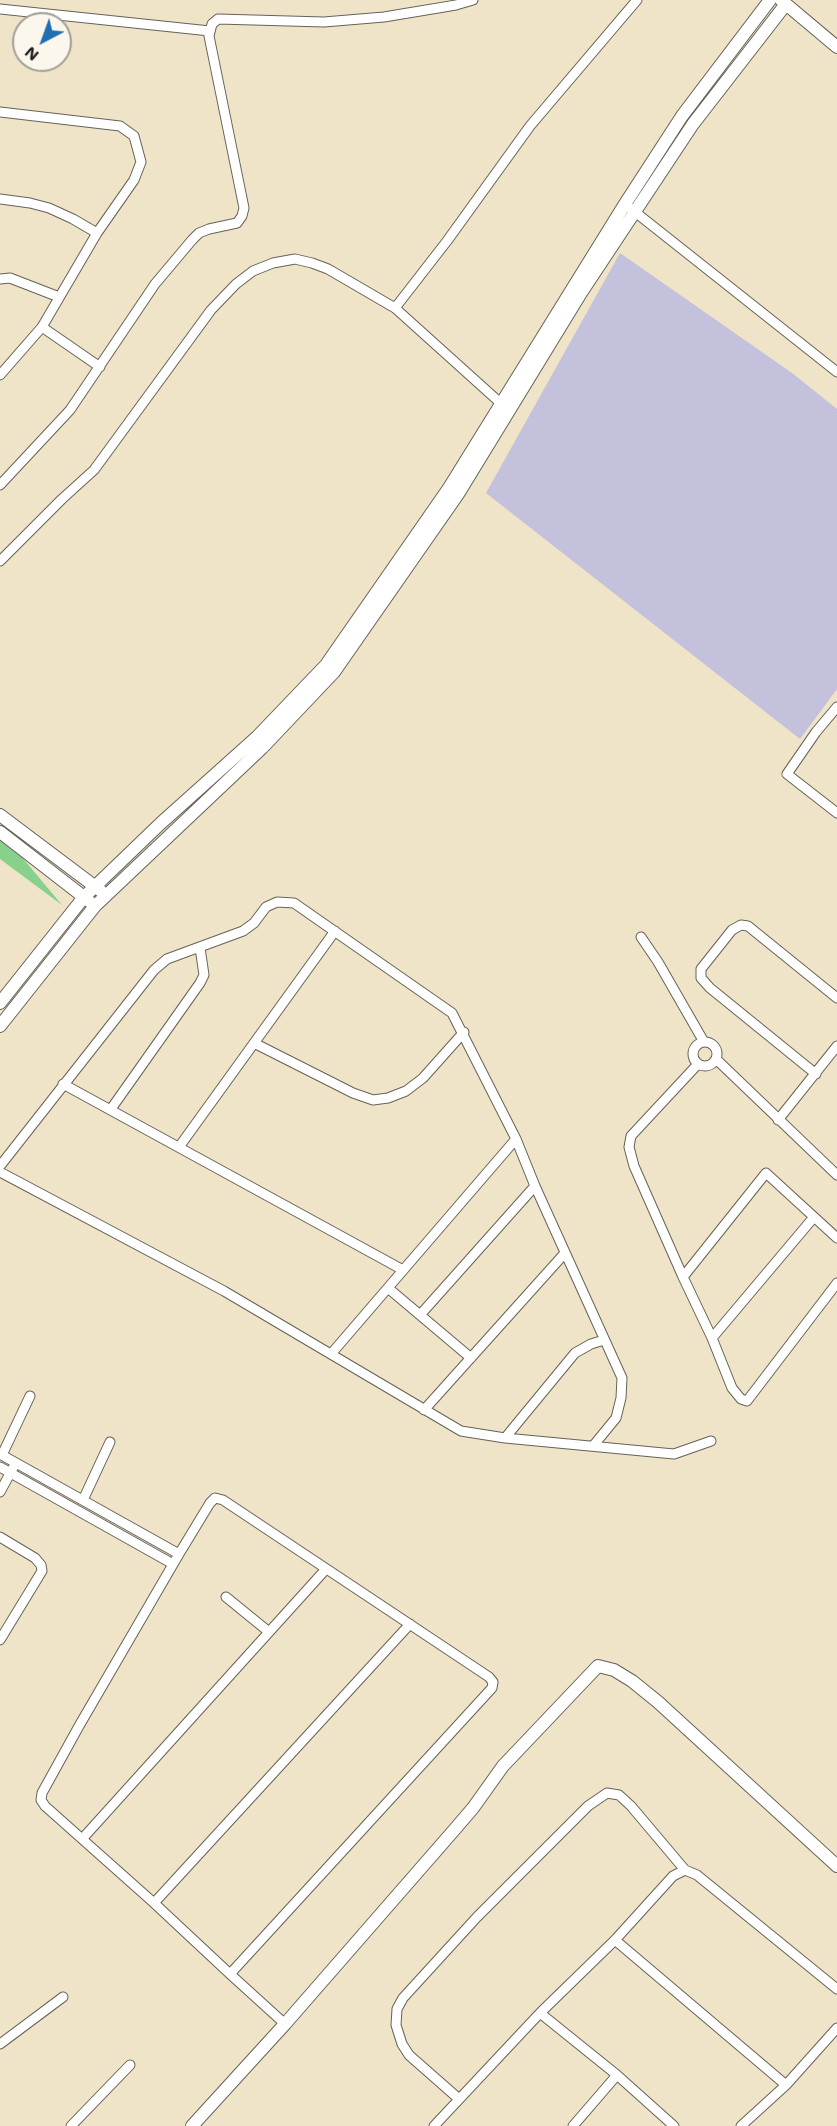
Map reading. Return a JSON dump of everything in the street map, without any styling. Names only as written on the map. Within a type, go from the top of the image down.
[{"type":"street","points":[[0,484],[61,421],[156,284],[192,240],[200,233],[237,223],[242,216],[244,208],[209,36],[218,19],[324,22],[384,17],[456,5],[472,0]]},
{"type":"street","points":[[394,308],[447,241],[530,126],[637,0]]},
{"type":"street","points":[[0,1003],[94,886],[257,737],[326,665],[505,408],[579,296],[682,116],[770,0]]},
{"type":"street","points":[[629,208],[783,2],[837,47]]},
{"type":"street","points":[[0,9],[210,31]]},
{"type":"street","points":[[0,112],[120,126],[134,136],[141,162],[139,171],[97,233],[42,327],[0,375]]},
{"type":"street","points":[[0,199],[49,208],[97,233]]},
{"type":"street","points":[[629,208],[837,372]]},
{"type":"street","points":[[0,561],[94,470],[211,309],[253,271],[273,263],[295,259],[312,263],[328,269],[394,308],[505,408]]},
{"type":"street","points":[[0,279],[10,278],[59,297]]},
{"type":"street","points":[[42,327],[100,367]]},
{"type":"street","points":[[0,1026],[95,906],[262,747],[334,672],[458,494],[505,408]]},
{"type":"street","points":[[837,707],[816,732],[787,774],[837,813]]},
{"type":"street","points":[[0,815],[106,895]]},
{"type":"street","points":[[0,832],[95,906]]},
{"type":"street","points":[[0,1166],[154,970],[167,958],[243,931],[254,923],[266,907],[277,902],[294,903],[452,1013],[464,1032],[516,1138],[535,1186],[622,1378],[621,1398],[616,1418],[593,1446]]},
{"type":"street","points":[[816,1074],[710,988],[701,978],[701,969],[732,930],[741,925],[748,926],[837,998]]},
{"type":"street","points":[[179,1146],[335,931]]},
{"type":"street","points":[[641,937],[704,1042]]},
{"type":"street","points":[[111,1109],[200,983],[204,975],[200,948]]},
{"type":"street","points":[[254,1043],[353,1093],[373,1100],[388,1098],[406,1091],[423,1078],[464,1032]]},
{"type":"street","points":[[698,1064],[693,1053],[697,1046],[704,1042],[712,1044],[715,1048],[716,1059]]},
{"type":"street","points":[[778,1120],[837,1046]]},
{"type":"street","points":[[698,1064],[706,1066],[716,1059]]},
{"type":"street","points":[[716,1059],[837,1175]]},
{"type":"street","points":[[698,1064],[631,1136],[628,1147],[634,1167],[712,1338],[732,1388],[741,1399],[747,1401],[837,1283]]},
{"type":"street","points":[[63,1084],[403,1270]]},
{"type":"street","points":[[331,1354],[516,1138]]},
{"type":"street","points":[[0,1172],[224,1291],[461,1431],[505,1438],[674,1454],[711,1441]]},
{"type":"street","points":[[683,1276],[766,1173],[837,1238]]},
{"type":"street","points":[[420,1315],[535,1186]]},
{"type":"street","points":[[712,1338],[814,1217]]},
{"type":"street","points":[[424,1410],[565,1252]]},
{"type":"street","points":[[388,1287],[471,1358]]},
{"type":"street","points":[[505,1438],[574,1353],[604,1340]]},
{"type":"street","points":[[30,1396],[1,1454],[179,1554]]},
{"type":"street","points":[[83,1500],[110,1442]]},
{"type":"street","points":[[0,1492],[16,1463]]},
{"type":"street","points":[[0,1467],[173,1564]]},
{"type":"street","points":[[230,1974],[492,1688],[493,1682],[489,1677],[410,1624],[219,1498],[215,1498],[173,1564],[42,1793],[41,1800],[45,1806],[83,1838],[230,1974],[285,2024]]},
{"type":"street","points":[[0,1537],[35,1558],[41,1564],[42,1571],[0,1640]]},
{"type":"street","points":[[83,1838],[326,1569]]},
{"type":"street","points":[[226,1597],[269,1632]]},
{"type":"street","points":[[154,1903],[410,1624]]},
{"type":"street","points":[[192,2126],[285,2024],[473,1808],[503,1766],[598,1666],[614,1670],[658,1702],[837,1866]]},
{"type":"street","points":[[459,2099],[409,2055],[402,2044],[396,2025],[397,2009],[403,1998],[477,1917],[588,1806],[607,1793],[619,1795],[631,1806],[685,1870],[698,1875],[837,1989]]},
{"type":"street","points":[[434,2126],[540,2013],[615,1940],[673,1876],[685,1870]]},
{"type":"street","points":[[615,1940],[786,2085]]},
{"type":"street","points":[[0,2044],[63,1997]]},
{"type":"street","points":[[540,2013],[674,2126]]},
{"type":"street","points":[[741,2126],[786,2085],[837,2028]]},
{"type":"street","points":[[71,2126],[130,2065]]},
{"type":"street","points":[[573,2126],[616,2075]]},
{"type":"shaded area","points":[[620,253],[792,373],[837,409],[837,689],[800,739],[486,493]]},
{"type":"green space","points":[[0,831],[62,905],[0,859]]}]
